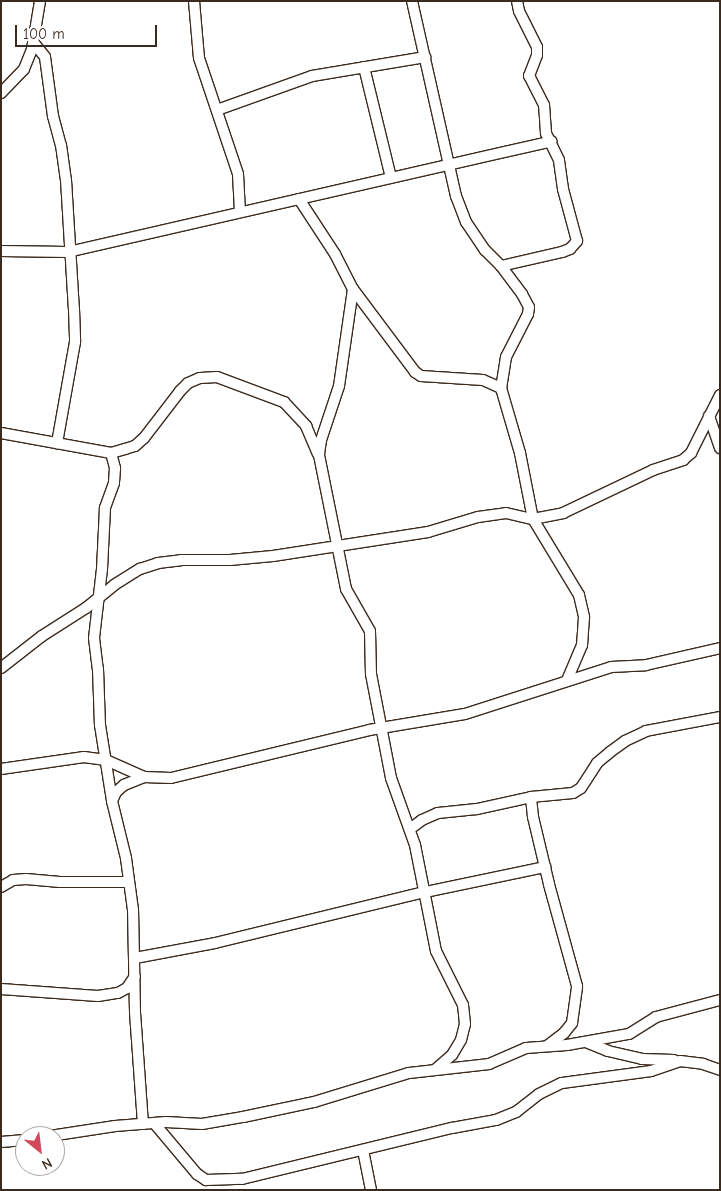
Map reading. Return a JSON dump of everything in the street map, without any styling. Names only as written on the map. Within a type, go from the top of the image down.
[{"type":"street","points":[[1,93],[24,70],[33,42],[40,1]]},
{"type":"street","points":[[194,1],[199,58],[238,174],[240,212]]},
{"type":"street","points":[[412,1],[456,196],[466,222],[522,294],[529,307],[528,314],[506,357],[501,388],[520,453],[533,519],[579,595],[581,602],[584,617],[582,645],[567,681]]},
{"type":"street","points":[[501,266],[562,252],[575,246],[578,241],[564,190],[559,160],[546,133],[544,105],[529,76],[537,55],[537,47],[519,11],[517,1]]},
{"type":"street","points":[[33,42],[45,57],[52,116],[61,145],[66,180],[68,252],[75,342],[57,443]]},
{"type":"street","points":[[217,110],[312,76],[425,57]]},
{"type":"street","points":[[364,68],[391,178]]},
{"type":"street","points":[[1,251],[68,252],[551,141]]},
{"type":"street","points":[[299,199],[340,263],[353,288],[415,372],[421,376],[482,380],[501,388]]},
{"type":"street","points":[[318,454],[320,440],[339,386],[353,288]]},
{"type":"street","points":[[1,432],[111,453],[135,446],[144,438],[188,383],[200,378],[217,376],[284,402],[306,426],[318,454],[346,589],[370,631],[371,674],[391,778],[410,829],[436,950],[460,995],[465,1024],[461,1040],[452,1055],[436,1069]]},
{"type":"street","points":[[1,668],[42,636],[140,569],[158,563],[181,560],[230,560],[336,546],[428,532],[478,517],[506,513],[533,519],[563,513],[653,470],[683,460],[691,454],[720,395]]},
{"type":"street","points":[[709,416],[720,448]]},
{"type":"street","points":[[111,453],[115,468],[114,484],[104,508],[102,569],[97,599],[94,638],[98,669],[100,725],[112,801],[129,882],[135,958],[135,1012],[143,1124]]},
{"type":"street","points":[[1,769],[84,757],[106,760],[144,777],[171,778],[381,728],[465,714],[611,667],[646,665],[720,648]]},
{"type":"street","points":[[410,829],[422,820],[438,813],[477,809],[531,797],[573,793],[581,788],[597,763],[625,741],[646,731],[720,717]]},
{"type":"street","points":[[112,801],[116,792],[124,785],[144,777]]},
{"type":"street","points":[[531,797],[533,818],[578,986],[572,1022],[564,1033],[546,1047]]},
{"type":"street","points":[[135,958],[215,943],[425,892],[545,866]]},
{"type":"street","points":[[1,886],[14,880],[26,879],[60,882],[129,882]]},
{"type":"street","points":[[1,990],[98,996],[118,993],[127,988],[135,976]]},
{"type":"street","points":[[65,1134],[115,1126],[154,1123],[202,1124],[243,1117],[314,1102],[409,1073],[489,1064],[526,1048],[585,1042],[629,1034],[656,1017],[720,1000]]},
{"type":"street","points":[[585,1042],[642,1059],[703,1064],[720,1070]]},
{"type":"street","points":[[154,1123],[198,1174],[206,1180],[242,1179],[452,1128],[496,1120],[516,1112],[539,1094],[562,1083],[651,1071],[680,1061]]},
{"type":"street","points":[[1,1142],[15,1141]]},
{"type":"street","points":[[363,1150],[371,1190]]}]
